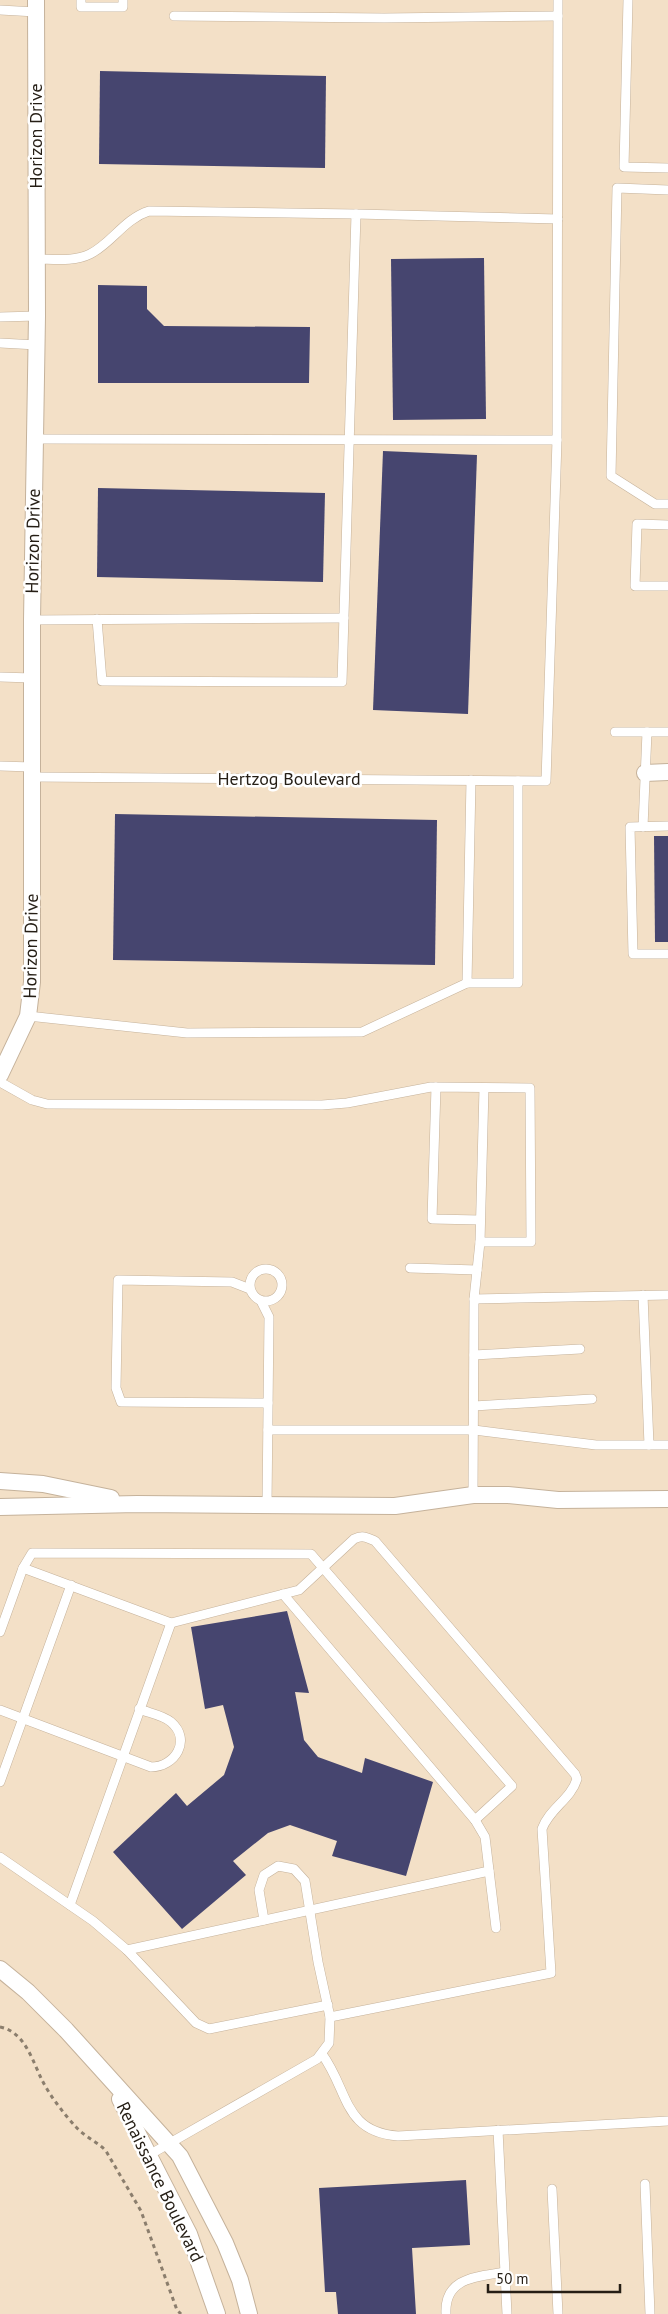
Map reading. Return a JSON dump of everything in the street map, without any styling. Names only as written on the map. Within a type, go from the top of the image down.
[{"type":"street","name":"Horizon Drive","points":[[0,1075],[28,1016],[32,982],[32,620],[37,345],[36,6]]},
{"type":"street","points":[[645,773],[668,772]]},
{"type":"street","points":[[0,1481],[43,1484],[137,1504]]},
{"type":"street","points":[[0,1507],[137,1504],[395,1506],[474,1495],[508,1495],[558,1500],[668,1499]]},
{"type":"street","name":"Renaissance Boulevard","points":[[0,1970],[28,1992],[180,2156],[226,2243],[240,2280],[249,2314]]},
{"type":"street","name":"Renaissance Boulevard","points":[[110,2079],[189,2234],[217,2314]]},
{"type":"lane","points":[[81,0],[81,7],[123,7],[123,0]]},
{"type":"lane","points":[[34,439],[557,440],[558,0]]},
{"type":"lane","points":[[628,0],[624,167],[668,168]]},
{"type":"lane","points":[[0,10],[36,6]]},
{"type":"lane","points":[[174,16],[384,18],[558,16]]},
{"type":"lane","points":[[668,190],[617,188],[611,476],[655,504],[668,504]]},
{"type":"lane","points":[[36,260],[72,259],[91,254],[130,221],[149,212],[356,214],[558,219]]},
{"type":"lane","points":[[97,619],[102,681],[342,682],[356,214]]},
{"type":"lane","points":[[0,317],[37,316]]},
{"type":"lane","points":[[0,343],[37,345]]},
{"type":"lane","name":"Hertzog Boulevard","points":[[0,766],[32,772],[546,781],[557,440]]},
{"type":"lane","points":[[668,525],[637,524],[635,586],[668,586]]},
{"type":"lane","points":[[32,620],[344,618]]},
{"type":"lane","points":[[0,677],[32,678]]},
{"type":"lane","points":[[615,732],[668,732]]},
{"type":"lane","points":[[643,826],[647,732]]},
{"type":"lane","points":[[467,984],[471,780]]},
{"type":"lane","points":[[28,1016],[186,1034],[362,1032],[467,984],[518,983],[518,780]]},
{"type":"lane","points":[[668,826],[630,827],[633,954],[668,954]]},
{"type":"lane","points":[[0,1082],[32,1100],[57,1104],[328,1105],[436,1087],[530,1088],[531,1242],[480,1242]]},
{"type":"lane","points":[[436,1087],[432,1219],[480,1220]]},
{"type":"lane","points":[[474,1495],[474,1299],[480,1242],[484,1088]]},
{"type":"lane","points":[[410,1268],[477,1270]]},
{"type":"lane","points":[[250,1289],[251,1280],[258,1272],[268,1270],[278,1276],[281,1282],[280,1293],[271,1300],[261,1301]]},
{"type":"lane","points":[[267,1505],[269,1317],[261,1301],[250,1289],[232,1282],[118,1280],[116,1388],[121,1402],[268,1404]]},
{"type":"lane","points":[[643,1295],[650,1445]]},
{"type":"lane","points":[[474,1299],[668,1295]]},
{"type":"lane","points":[[474,1355],[580,1349]]},
{"type":"lane","points":[[474,1406],[592,1399]]},
{"type":"lane","points":[[268,1430],[474,1430],[596,1445],[668,1445]]},
{"type":"lane","points":[[23,1568],[171,1622],[299,1590],[354,1539],[360,1536],[375,1541],[577,1779],[572,1792],[556,1806],[544,1821],[542,1829],[551,1973],[330,2017]]},
{"type":"lane","points":[[0,1632],[23,1568],[32,1553],[311,1554],[512,1786],[475,1820]]},
{"type":"lane","points":[[0,1782],[71,1585]]},
{"type":"lane","points":[[283,1594],[475,1820],[485,1837],[496,1928]]},
{"type":"lane","points":[[70,1905],[171,1622]]},
{"type":"lane","points":[[0,1710],[151,1767],[167,1765],[179,1752],[180,1736],[176,1728],[170,1721],[139,1709]]},
{"type":"lane","points":[[0,1857],[70,1905],[127,1950],[196,2023],[209,2029],[328,2005]]},
{"type":"lane","points":[[149,2155],[322,2054],[329,2043],[330,2017],[318,1962],[305,1881],[294,1868],[278,1866],[264,1875],[260,1882],[259,1890],[264,1920]]},
{"type":"lane","points":[[127,1950],[489,1871]]},
{"type":"lane","points":[[322,2054],[331,2067],[354,2116],[371,2131],[380,2135],[398,2136],[668,2121]]},
{"type":"lane","points":[[498,2130],[507,2314]]},
{"type":"lane","points":[[645,2184],[650,2314]]},
{"type":"lane","points":[[552,2189],[558,2314]]},
{"type":"lane","points":[[446,2314],[447,2299],[452,2288],[469,2278],[504,2272]]},
{"type":"path","points":[[0,2027],[6,2028],[23,2042],[35,2062],[42,2080],[76,2128],[100,2144],[106,2152],[141,2210],[177,2310],[182,2314]]},
{"type":"building","points":[[100,71],[326,76],[325,168],[99,164]]},
{"type":"building","points":[[484,258],[486,419],[393,420],[391,259]]},
{"type":"building","points":[[98,285],[147,286],[147,309],[164,326],[310,327],[309,383],[98,383]]},
{"type":"building","points":[[383,451],[477,455],[468,714],[373,710]]},
{"type":"building","points":[[98,488],[325,493],[323,582],[97,577]]},
{"type":"building","points":[[115,814],[437,820],[435,965],[113,960]]},
{"type":"building","points":[[654,836],[668,836],[668,942],[655,942]]},
{"type":"building","points":[[287,1611],[309,1693],[295,1692],[304,1740],[318,1757],[362,1773],[365,1758],[433,1782],[406,1876],[332,1856],[337,1841],[290,1825],[268,1833],[233,1861],[246,1875],[182,1929],[113,1852],[176,1793],[187,1806],[224,1775],[234,1747],[223,1705],[205,1709],[191,1627]]},
{"type":"building","points":[[466,2180],[470,2245],[412,2248],[416,2314],[338,2314],[336,2292],[325,2292],[319,2188]]}]
